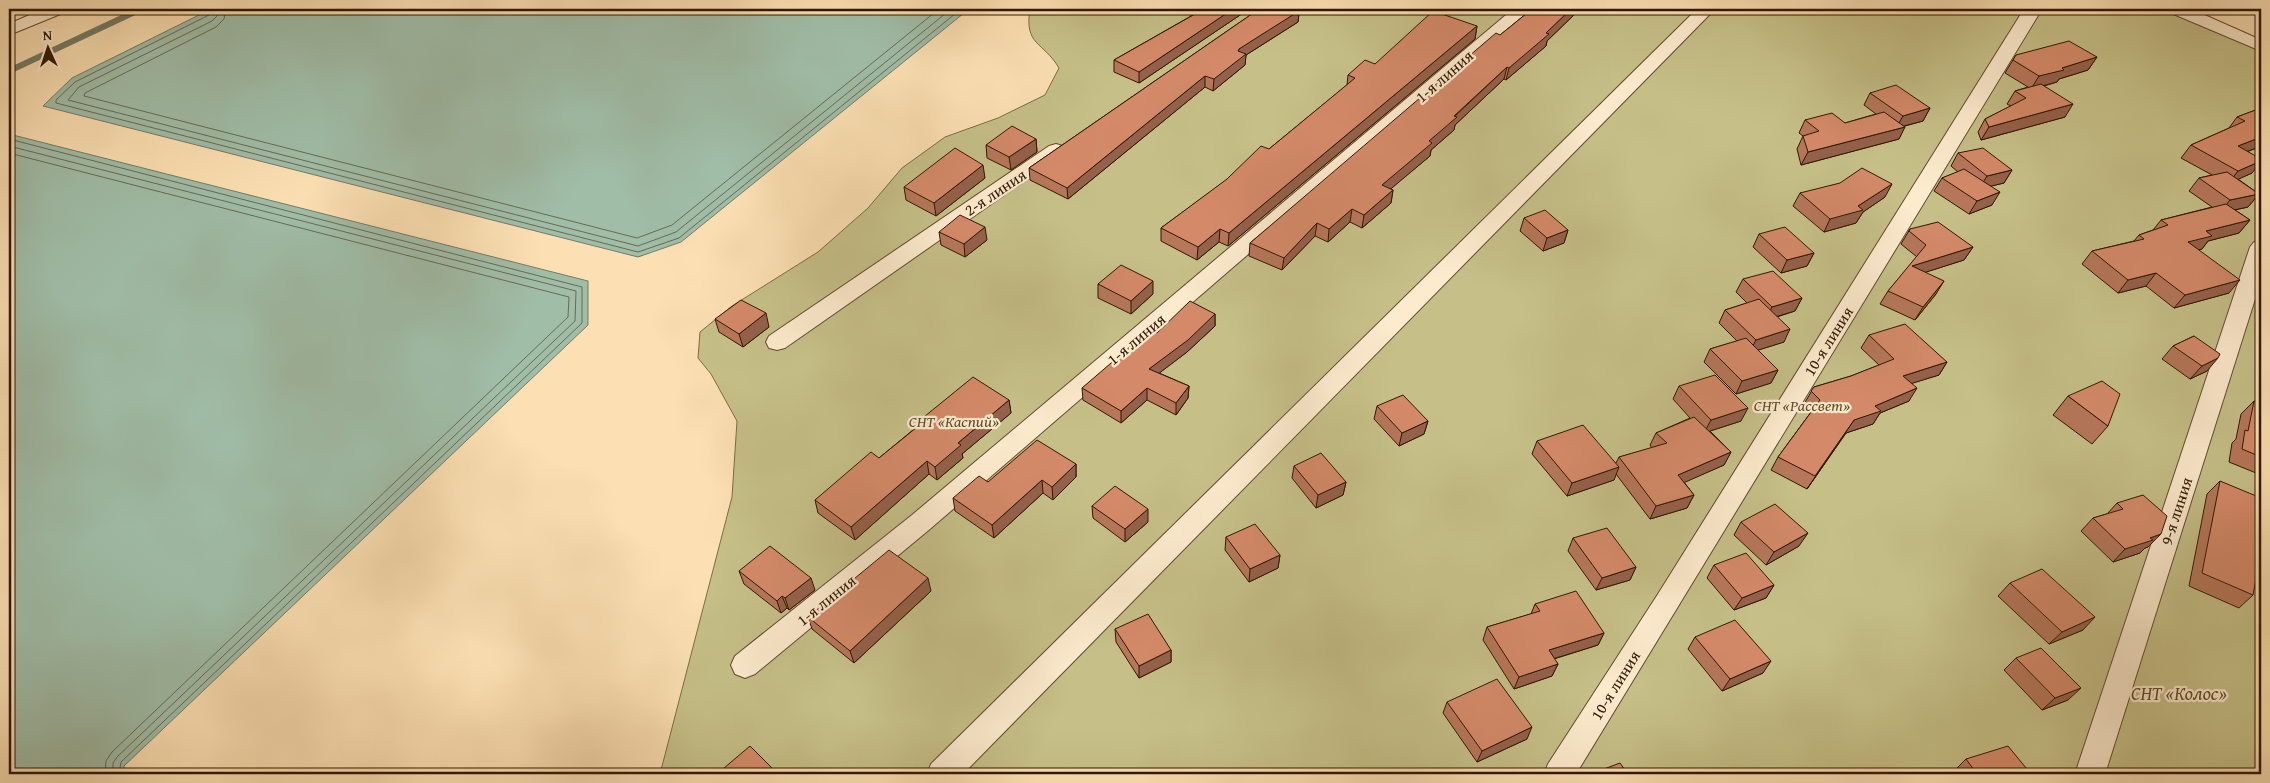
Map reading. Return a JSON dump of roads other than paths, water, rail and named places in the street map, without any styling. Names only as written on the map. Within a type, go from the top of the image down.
[{"type":"street","points":[[9,30],[57,9]]},
{"type":"street","name":"1-я линия","points":[[745,665],[929,515],[1523,9]]},
{"type":"street","points":[[942,774],[1706,9]]},
{"type":"street","name":"10-я линия","points":[[1559,774],[1673,594],[2033,9]]},
{"type":"street","points":[[2177,9],[2261,46]]},
{"type":"street","name":"2-я линия","points":[[777,342],[1074,138]]},
{"type":"street","name":"9-я линия","points":[[2090,774],[2261,247]]},
{"type":"water","points":[[211,9],[969,9],[681,242],[638,257],[43,106],[72,78]]},
{"type":"water","points":[[9,134],[588,281],[588,325],[124,766],[124,774],[9,774]]},
{"type":"waterway","points":[[9,71],[141,9]]},
{"type":"park label","name":"СНТ «Рассвет»","points":[[1802,405]]},
{"type":"park label","name":"СНТ «Каспий»","points":[[954,421]]},
{"type":"park label","name":"СНТ «Колос»","points":[[2179,693]]}]
